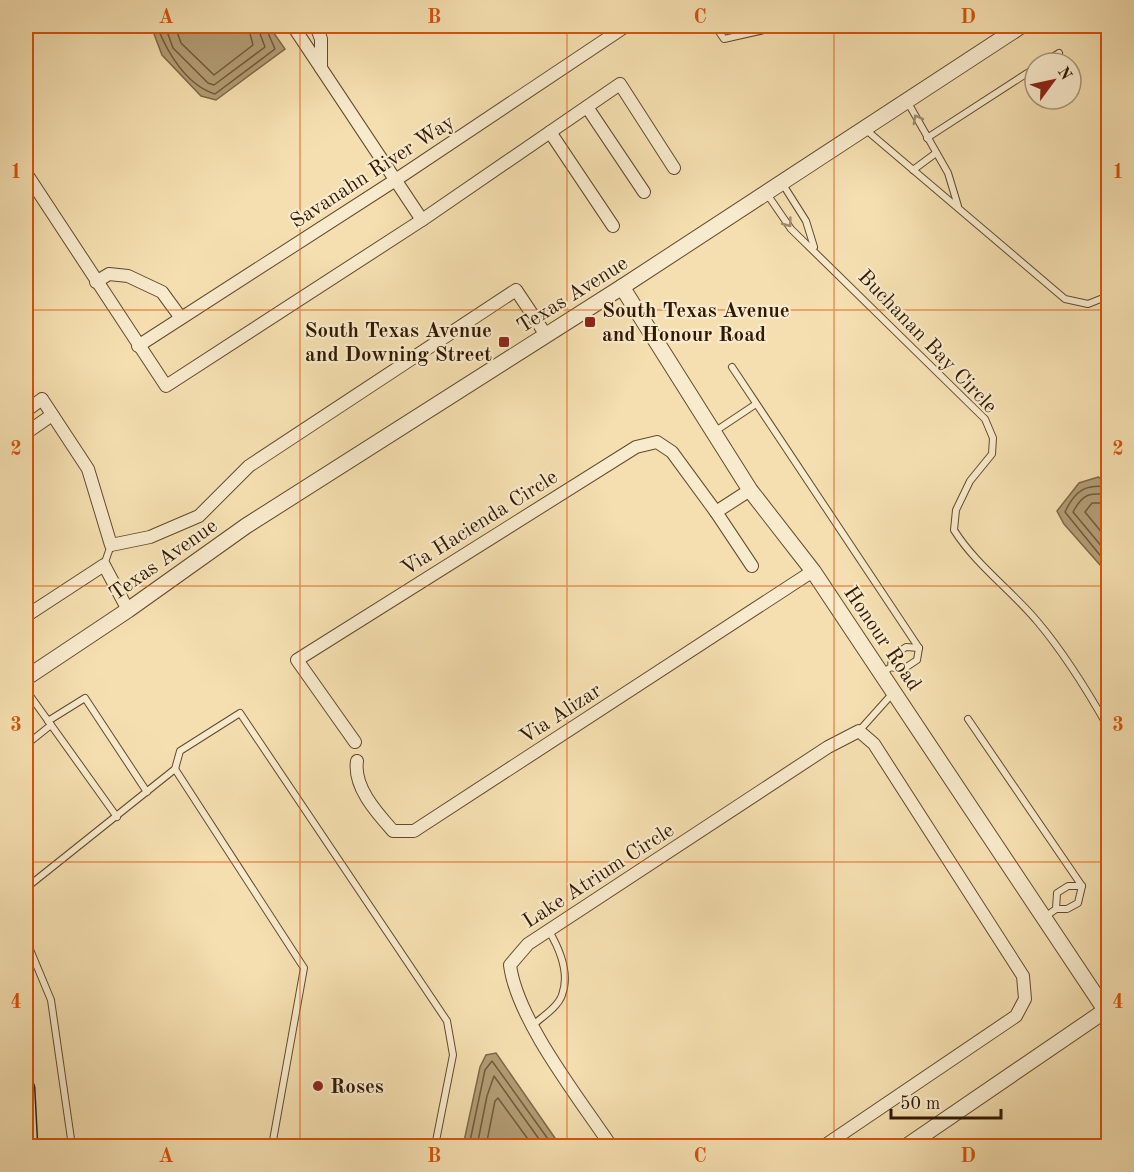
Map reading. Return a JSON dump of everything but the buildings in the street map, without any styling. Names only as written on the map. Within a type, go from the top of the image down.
[{"type":"main road","points":[[26,1088],[29,1146]]},
{"type":"street","points":[[293,26],[422,220]]},
{"type":"street","points":[[316,26],[321,39],[321,68]]},
{"type":"street","name":"Savanahn River Way","points":[[138,346],[394,181],[626,26]]},
{"type":"street","name":"Texas Avenue","points":[[26,678],[128,610],[246,526],[622,287],[1021,26]]},
{"type":"street","points":[[26,173],[166,386],[422,220],[620,84],[674,168]]},
{"type":"street","points":[[587,107],[644,192]]},
{"type":"street","points":[[550,132],[613,226]]},
{"type":"street","points":[[96,282],[109,274],[128,276],[162,292],[181,318]]},
{"type":"street","name":"Honour Road","points":[[622,287],[750,490],[886,670],[894,692],[1042,919],[1107,1012]]},
{"type":"street","points":[[26,411],[42,399],[88,469],[111,545],[150,537],[200,516],[249,466],[516,290],[546,335]]},
{"type":"street","points":[[26,433],[52,415]]},
{"type":"street","name":"Via Hacienda Circle","points":[[355,742],[297,660],[636,447],[657,442],[672,452],[716,512]]},
{"type":"street","points":[[750,490],[716,512],[752,566]]},
{"type":"street","points":[[26,616],[104,565],[128,610]]},
{"type":"street","name":"Via Alizar","points":[[357,761],[355,772],[379,815],[393,831],[414,831],[813,571]]},
{"type":"street","points":[[825,1146],[1016,1016],[1025,999],[1023,976],[874,744],[859,731]]},
{"type":"street","name":"Lake Atrium Circle","points":[[611,1146],[532,1025],[513,985],[510,965],[528,944],[828,747],[859,731]]},
{"type":"street","points":[[907,1146],[1107,1012]]},
{"type":"lane","points":[[715,26],[724,39],[782,26]]},
{"type":"lane","points":[[880,26],[883,28],[886,26]]},
{"type":"lane","points":[[927,138],[1023,76]]},
{"type":"lane","points":[[907,101],[948,173],[958,207]]},
{"type":"lane","points":[[864,129],[1065,299],[1088,304],[1108,296]]},
{"type":"lane","points":[[913,170],[936,153]]},
{"type":"lane","name":"Buchanan Bay Circle","points":[[782,183],[806,221],[814,248]]},
{"type":"lane","name":"Buchanan Bay Circle","points":[[767,193],[791,229],[814,248],[985,419],[993,438],[992,454],[970,482],[956,510],[954,530],[966,549],[1036,620],[1078,674],[1108,727]]},
{"type":"lane","points":[[732,367],[919,648],[917,660],[902,670],[886,670],[892,656],[906,647],[919,648]]},
{"type":"lane","points":[[714,432],[756,404]]},
{"type":"lane","points":[[104,565],[111,545]]},
{"type":"lane","points":[[26,690],[117,817]]},
{"type":"lane","name":"Lake Atrium Circle","points":[[859,731],[894,692]]},
{"type":"lane","points":[[26,745],[49,723],[85,698],[147,792]]},
{"type":"lane","points":[[26,888],[176,769],[180,751],[240,713],[447,1021],[453,1055],[435,1146]]},
{"type":"lane","points":[[968,719],[1083,886]]},
{"type":"lane","points":[[176,769],[304,968],[272,1146]]},
{"type":"lane","points":[[1056,909],[1057,893],[1068,886],[1083,886]]},
{"type":"lane","points":[[1042,919],[1056,909],[1067,909],[1078,903],[1083,886]]},
{"type":"lane","points":[[532,1025],[548,1013],[562,995],[563,965],[559,948],[549,931]]},
{"type":"lane","points":[[26,940],[51,1000],[72,1146]]},
{"type":"water","points":[[151,26],[269,26],[285,49],[216,100],[201,96],[162,55]]},
{"type":"water","points":[[1098,477],[1108,482],[1108,574],[1064,524],[1057,511],[1079,483]]},
{"type":"water","points":[[496,1053],[560,1146],[463,1146],[480,1067],[486,1055]]},
{"type":"place","name":"South Texas Avenue and Honour Road","points":[[590,322]]},
{"type":"place","name":"South Texas Avenue and Downing Street","points":[[504,342]]},
{"type":"place","name":"Roses","points":[[318,1086]]}]
